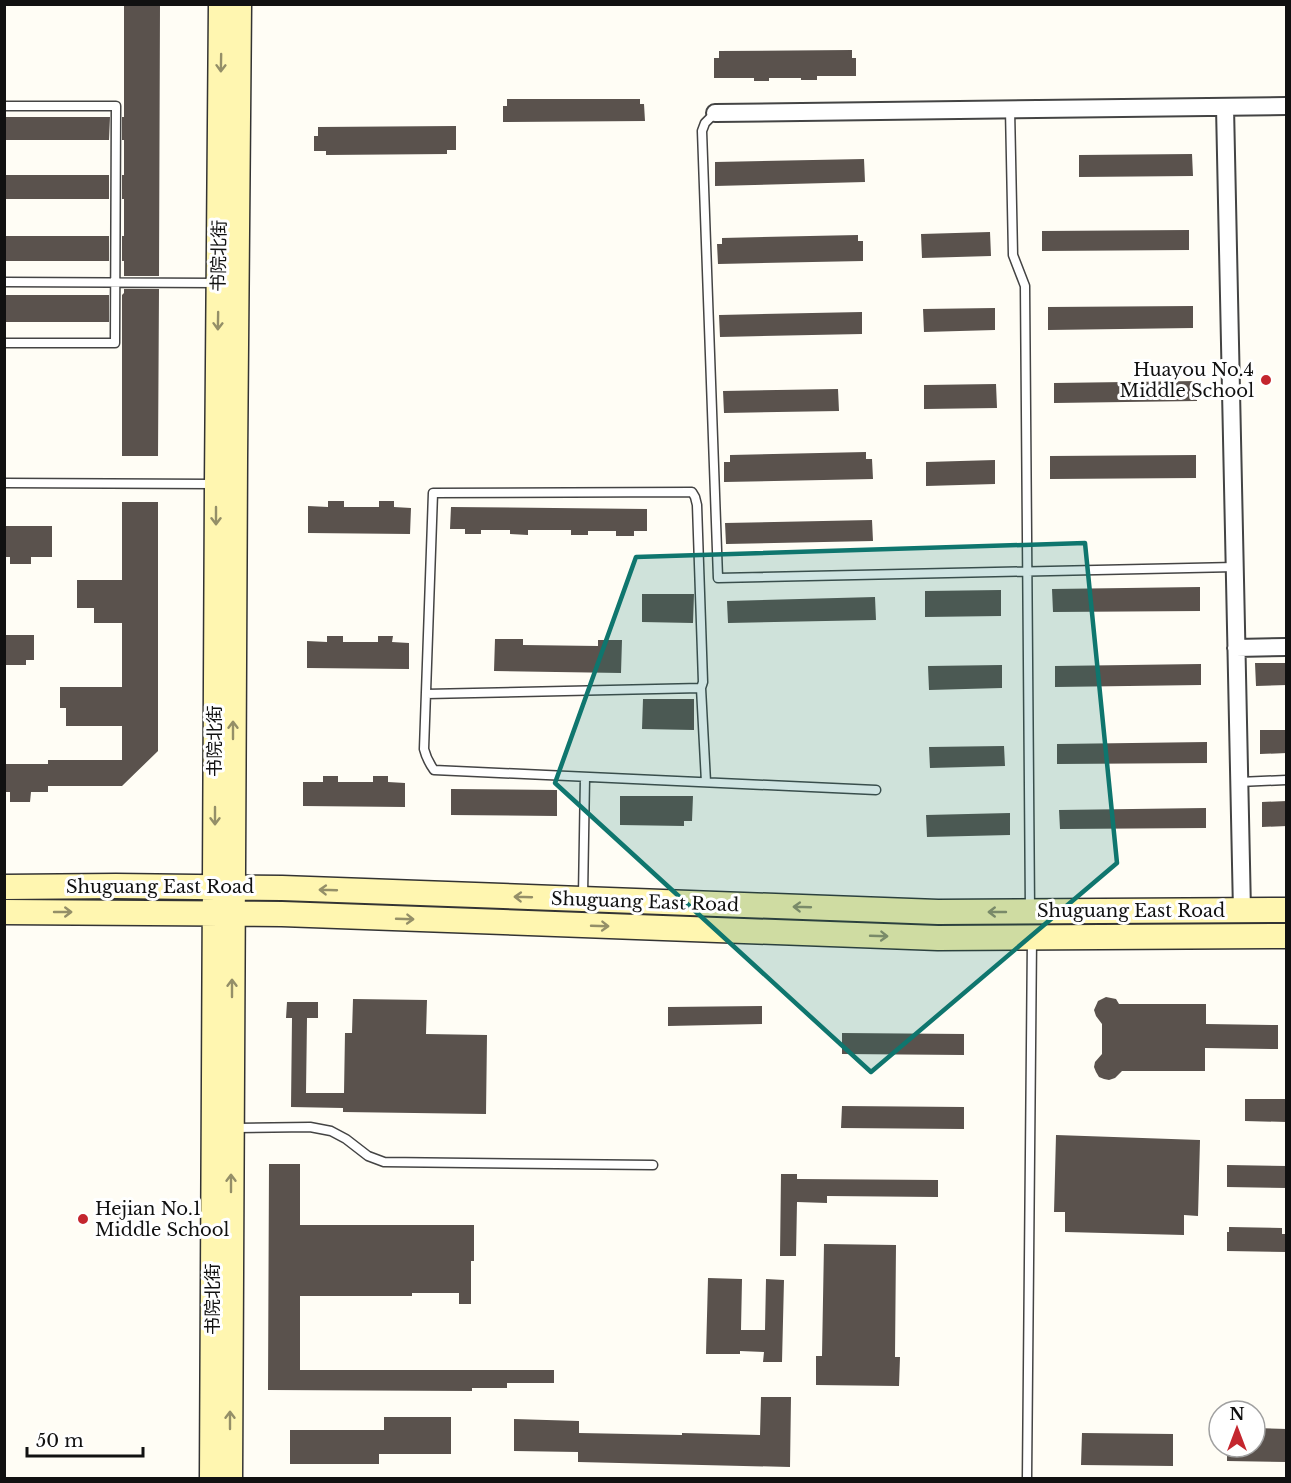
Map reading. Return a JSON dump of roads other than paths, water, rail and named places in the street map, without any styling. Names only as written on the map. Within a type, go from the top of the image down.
[{"type":"street","name":"书院北街","points":[[221,4],[217,484],[224,888]]},
{"type":"street","name":"书院北街","points":[[212,1479],[239,4]]},
{"type":"street","points":[[715,113],[1287,106]]},
{"type":"street","points":[[1225,107],[1242,911]]},
{"type":"street","points":[[1236,648],[1287,647]]},
{"type":"street","name":"Shuguang East Road","points":[[4,887],[282,888],[938,912],[1287,910]]},
{"type":"street","name":"Shuguang East Road","points":[[4,912],[318,915],[938,938],[1287,936]]},
{"type":"street","name":"书院北街","points":[[224,914],[232,1128],[230,1479]]},
{"type":"lane","points":[[4,106],[116,106],[115,343],[4,343]]},
{"type":"lane","points":[[1010,109],[1013,255],[1025,286],[1030,912]]},
{"type":"lane","points":[[715,113],[705,123],[702,131],[718,578],[1235,567]]},
{"type":"lane","points":[[4,282],[218,283]]},
{"type":"lane","points":[[4,483],[217,484]]},
{"type":"lane","points":[[706,782],[700,688],[703,682],[697,505],[692,492],[432,493],[424,749],[426,758],[434,770],[585,777],[706,782],[876,789]]},
{"type":"lane","points":[[426,694],[700,688]]},
{"type":"lane","points":[[583,899],[585,777]]},
{"type":"lane","points":[[1239,782],[1287,780]]},
{"type":"lane","points":[[1027,1479],[1032,938]]},
{"type":"lane","points":[[232,1128],[310,1127],[331,1131],[368,1156],[384,1162],[653,1165]]},
{"type":"place","name":"Huayou No.4 Middle School","points":[[1266,380]]},
{"type":"place","name":"Hejian No.1 Middle School","points":[[83,1219]]}]
